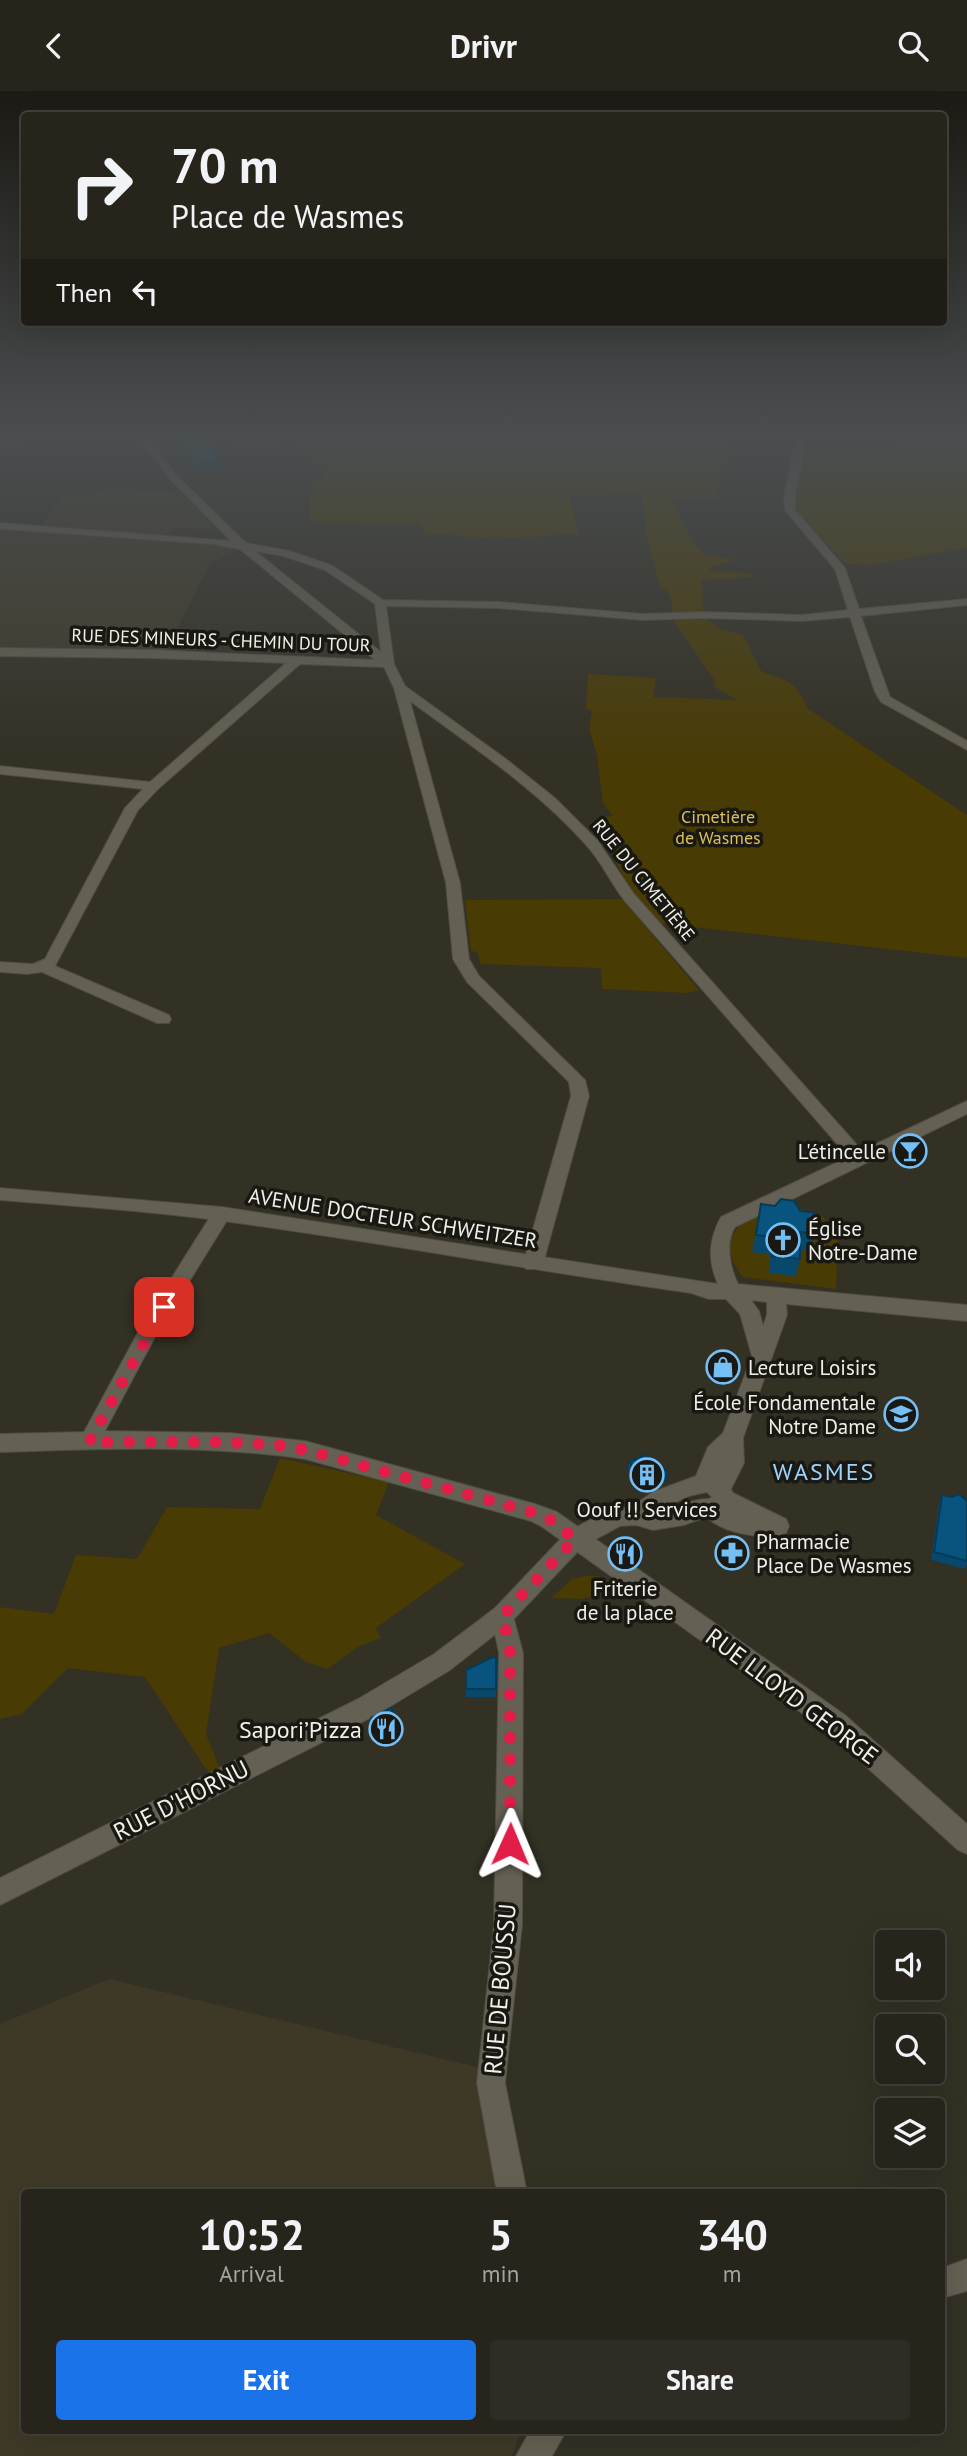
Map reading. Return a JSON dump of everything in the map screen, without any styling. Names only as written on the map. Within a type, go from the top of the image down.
[{"type":"street","points":[[213,542],[286,553],[317,562],[348,579],[380,603],[499,605],[643,617],[703,615],[803,618],[967,602]]},
{"type":"street","points":[[237,542],[388,664]]},
{"type":"street","points":[[818,542],[840,568],[885,699],[967,745]]},
{"type":"street","points":[[380,603],[388,664],[400,688],[453,883],[461,959],[473,979],[577,1080],[580,1089],[533,1264]]},
{"type":"street","name":"RUE DES MINEURS - CHEMIN DU TOUR","points":[[0,652],[388,664]]},
{"type":"street","points":[[48,964],[132,808],[153,786],[297,660]]},
{"type":"street","name":"RUE DU CIMETIÈRE","points":[[400,688],[508,767],[578,829],[597,850],[629,897],[859,1158]]},
{"type":"street","points":[[0,770],[153,786]]},
{"type":"street","points":[[0,967],[28,969],[48,964],[163,1019]]},
{"type":"street","points":[[762,1356],[749,1311],[728,1285],[719,1244],[720,1235],[728,1222],[967,1107]]},
{"type":"street","name":"AVENUE DOCTEUR SCHWEITZER","points":[[0,1194],[222,1214],[533,1264],[693,1286],[709,1292],[728,1285],[776,1296],[967,1313]]},
{"type":"street","points":[[89,1442],[149,1330],[222,1214]]},
{"type":"street","points":[[762,1356],[777,1315],[776,1296]]},
{"type":"street","name":"RUE D'HORNU","points":[[0,1892],[367,1707],[442,1662],[503,1615],[575,1539],[617,1517],[636,1516],[653,1520],[684,1516],[709,1495],[733,1463],[732,1439],[762,1356]]},
{"type":"street","name":"RUE LLOYD GEORGE","points":[[0,1443],[221,1442],[306,1450],[535,1513],[549,1519],[836,1723],[967,1834]]},
{"type":"street","name":"RUE DE BOUSSU","points":[[503,1615],[510,1653],[511,1818],[508,1925],[491,2083],[511,2189]]},
{"type":"street","points":[[945,2282],[967,2275]]},
{"type":"street","points":[[533,2456],[547,2434]]},
{"type":"shaded area","points":[[0,542],[191,542],[236,546],[238,550],[210,563],[166,651],[0,652]]},
{"type":"shaded area","points":[[109,1979],[481,2068],[502,2189],[21,2189],[21,2434],[520,2434],[512,2456],[0,2456],[0,2024]]},
{"type":"green space","name":"Cimetière de Wasmes","points":[[648,542],[694,542],[704,555],[734,560],[709,567],[709,571],[750,573],[755,577],[702,580],[703,615],[719,629],[743,635],[761,671],[795,687],[807,708],[967,815],[967,958],[657,923],[622,874],[606,832],[604,817],[613,816],[603,803],[597,755],[589,729],[592,711],[586,709],[588,674],[656,678],[653,697],[737,700],[715,687],[715,681],[674,621],[670,594],[660,585]]},
{"type":"green space","points":[[826,542],[967,542],[967,548],[869,565],[846,564]]},
{"type":"green space","points":[[622,899],[699,990],[687,993],[602,989],[601,968],[481,964],[477,952],[471,951],[465,900]]},
{"type":"green space","points":[[794,1207],[820,1214],[838,1234],[836,1289],[742,1277],[733,1262],[730,1244],[740,1226],[761,1214]]},
{"type":"green space","points":[[280,1458],[389,1482],[376,1515],[465,1564],[376,1628],[381,1638],[358,1647],[327,1669],[306,1662],[269,1633],[219,1648],[206,1734],[220,1769],[210,1775],[145,1677],[68,1668],[22,1714],[0,1719],[0,1607],[54,1614],[76,1555],[137,1559],[167,1507],[260,1509]]},
{"type":"green space","points":[[598,1576],[624,1587],[582,1599],[551,1598],[572,1579]]},
{"type":"building","points":[[781,1199],[794,1201],[800,1211],[817,1213],[815,1234],[800,1232],[800,1259],[772,1256],[773,1237],[756,1235],[761,1204],[775,1206]]},
{"type":"building","points":[[645,1455],[657,1461],[668,1473],[646,1482],[629,1462]]},
{"type":"building","points":[[959,1494],[967,1501],[967,1561],[934,1552],[942,1495],[952,1497]]},
{"type":"building","points":[[496,1658],[496,1689],[466,1689],[466,1670]]},
{"type":"building","name":"Sapori’Pizza","points":[[391,1708],[400,1727],[380,1736],[371,1718]]},
{"type":"place","name":"L'étincelle","points":[[910,1151]]},
{"type":"place","name":"Église Notre-Dame","points":[[783,1240]]},
{"type":"place","name":"Lecture Loisirs","points":[[723,1367]]},
{"type":"place","name":"École Fondamentale Notre Dame","points":[[901,1414]]},
{"type":"place","name":"Oouf !! Services","points":[[647,1475]]},
{"type":"place","name":"Pharmacie Place De Wasmes","points":[[732,1553]]},
{"type":"place","name":"Friterie de la place","points":[[625,1554]]},
{"type":"place","name":"Sapori’Pizza","points":[[386,1729]]},
{"type":"district","name":"WASMES","points":[[824,1471]]},
{"type":"route","points":[[164,1307],[89,1442],[253,1443],[306,1450],[535,1513],[549,1519],[575,1539],[503,1615],[510,1653],[510,1844]]}]
